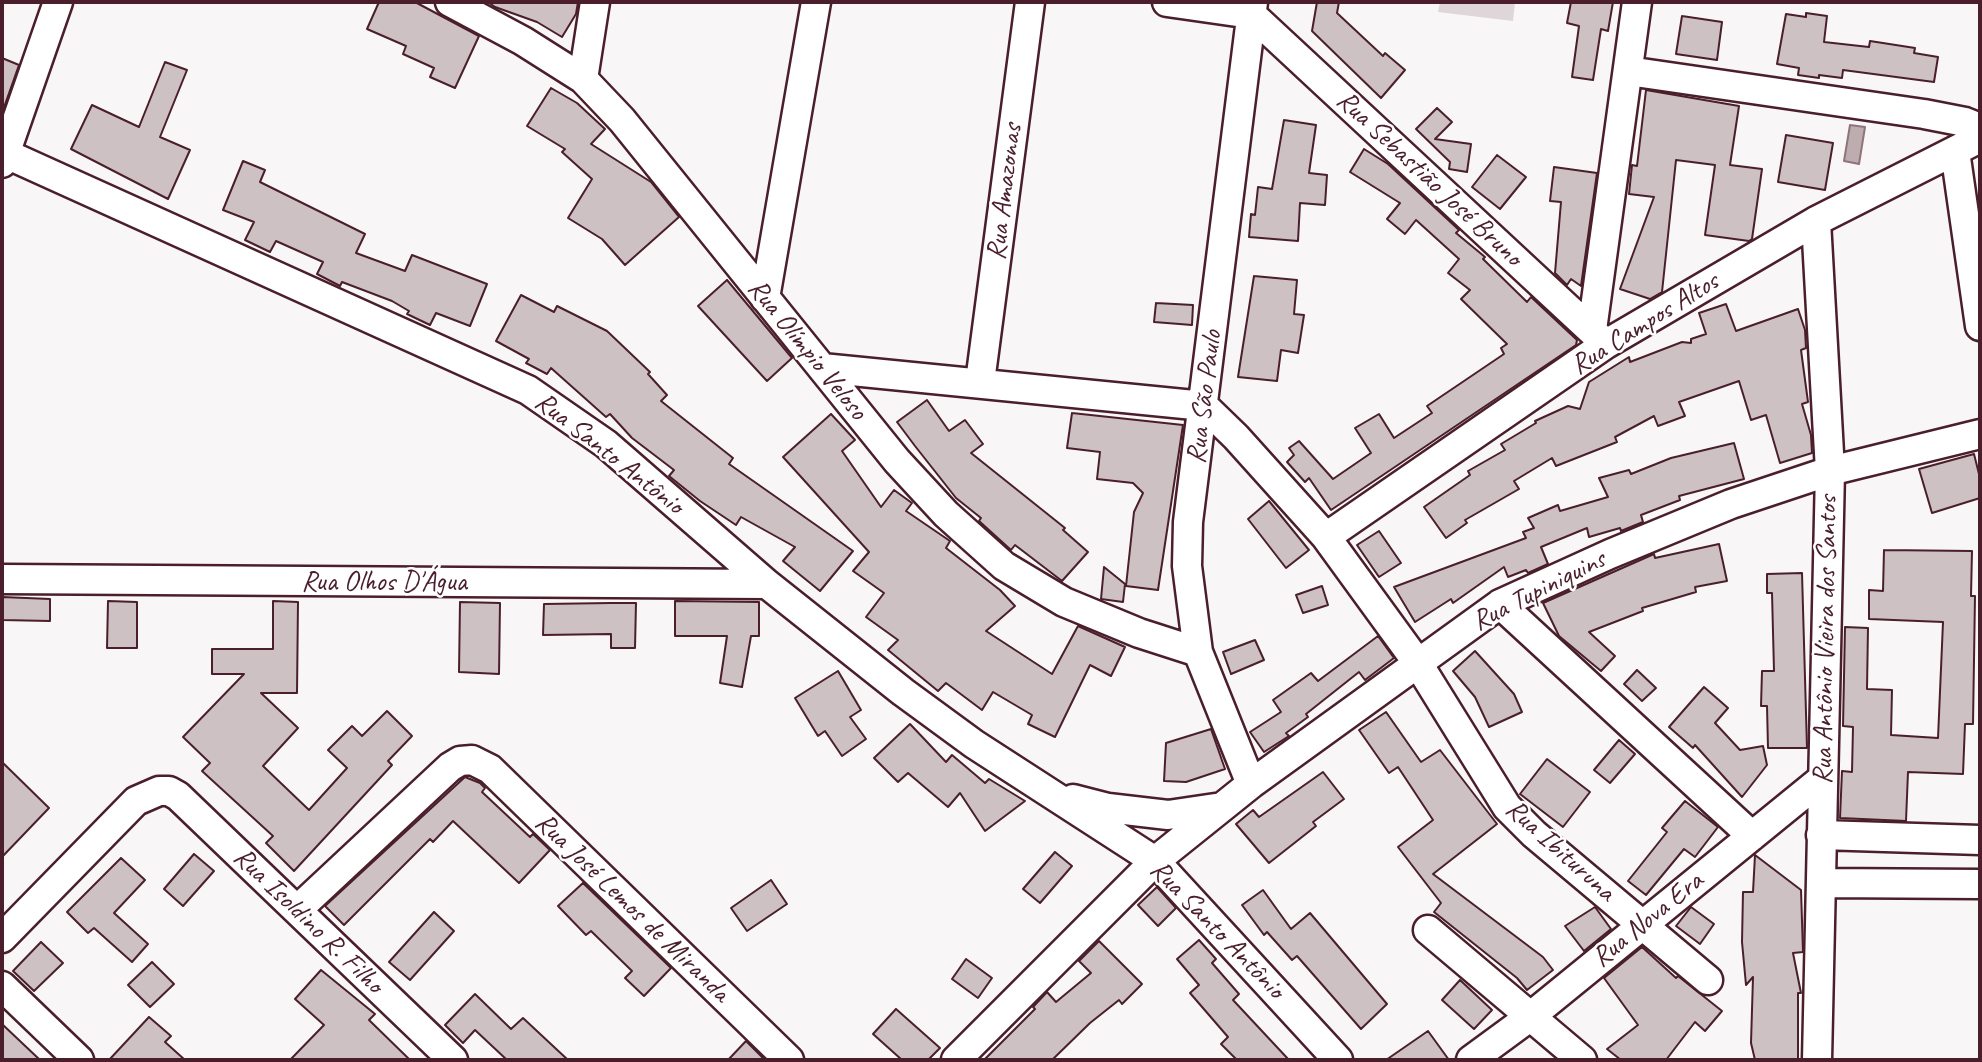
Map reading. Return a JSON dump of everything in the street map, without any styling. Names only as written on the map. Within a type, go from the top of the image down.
[{"type":"street","points":[[3,156],[58,2]]},
{"type":"street","name":"Rua Olímpio Veloso","points":[[450,2],[523,41],[583,79],[622,120],[822,368],[946,514],[1004,566],[1064,602],[1139,633],[1198,652]]},
{"type":"street","points":[[583,79],[595,2]]},
{"type":"street","points":[[765,298],[816,2]]},
{"type":"street","name":"Rua Amazonas","points":[[980,382],[1030,2]]},
{"type":"street","points":[[1167,2],[1252,8]]},
{"type":"street","points":[[1599,337],[1637,2]]},
{"type":"street","name":"Rua Sebastião José Bruno","points":[[1252,8],[1599,337]]},
{"type":"street","name":"Rua São Paulo","points":[[1251,784],[1198,652],[1186,566],[1188,522],[1252,8]]},
{"type":"street","points":[[1628,71],[1924,114],[1965,122],[1980,128]]},
{"type":"street","name":"Rua Campos Altos","points":[[1326,537],[1599,337],[1816,221],[1980,138]]},
{"type":"street","points":[[1955,151],[1980,326]]},
{"type":"street","name":"Rua Santo Antônio","points":[[3,156],[528,390],[606,444],[767,584],[903,692],[1048,792],[1155,861],[1338,1060]]},
{"type":"street","name":"Rua Antônio Vieira dos Santos","points":[[1816,221],[1830,471],[1817,1060]]},
{"type":"street","points":[[822,368],[1204,406],[1236,437],[1326,537]]},
{"type":"street","name":"Rua Tupiniquins","points":[[956,1060],[1155,861],[1251,784],[1500,604],[1610,554],[1731,504],[1830,471],[1980,435]]},
{"type":"street","name":"Rua Ibituruna","points":[[1326,537],[1417,662],[1507,807],[1534,834],[1708,979]]},
{"type":"street","name":"Rua Olhos D'Água","points":[[2,579],[767,584]]},
{"type":"street","points":[[1500,604],[1752,835]]},
{"type":"street","name":"Rua José Lemos de Miranda","points":[[297,910],[450,767],[460,761],[472,760],[490,769],[789,1060]]},
{"type":"street","name":"Rua Nova Era","points":[[1471,1060],[1531,1016],[1822,779]]},
{"type":"street","name":"Rua Isoldino R. Filho","points":[[2,938],[136,801],[159,791],[178,796],[453,1060]]},
{"type":"street","name":"Rua Santo Antônio","points":[[1048,792],[1108,808],[1168,815],[1222,807]]},
{"type":"street","points":[[1821,835],[1980,840]]},
{"type":"street","points":[[1821,883],[1980,884]]},
{"type":"street","points":[[1428,930],[1582,1060]]},
{"type":"street","points":[[2,986],[79,1060]]},
{"type":"shaded area","points":[[1440,2],[1515,2],[1513,21],[1438,12]]},
{"type":"shaded area","points":[[1850,125],[1865,127],[1859,164],[1844,161]]},
{"type":"building","points":[[379,2],[415,2],[479,36],[455,88],[430,77],[434,68],[403,54],[406,46],[367,29]]},
{"type":"building","points":[[488,2],[578,2],[576,14],[562,37],[537,22]]},
{"type":"building","points":[[1317,2],[1339,2],[1337,13],[1383,56],[1385,53],[1405,70],[1381,98],[1312,31]]},
{"type":"building","points":[[1571,2],[1613,2],[1608,31],[1601,29],[1593,80],[1572,77],[1579,26],[1567,23]]},
{"type":"building","points":[[1806,13],[1827,16],[1824,42],[1869,47],[1870,41],[1915,48],[1914,53],[1938,57],[1934,82],[1843,70],[1842,78],[1819,75],[1819,78],[1798,75],[1799,68],[1777,64],[1786,14],[1806,17]]},
{"type":"building","points":[[1682,16],[1722,22],[1717,60],[1676,54]]},
{"type":"building","points":[[2,58],[19,65],[2,113]]},
{"type":"building","points":[[165,62],[187,70],[160,137],[190,150],[168,199],[71,149],[92,105],[139,127]]},
{"type":"building","points":[[551,88],[577,103],[605,129],[591,144],[651,182],[679,217],[625,265],[602,239],[568,218],[592,179],[562,152],[565,149],[527,126]]},
{"type":"building","points":[[1646,90],[1739,106],[1730,165],[1762,169],[1752,239],[1749,241],[1705,235],[1715,165],[1676,160],[1662,292],[1650,299],[1620,289],[1654,197],[1629,194],[1632,165],[1637,166]]},
{"type":"building","points":[[1437,108],[1452,122],[1435,139],[1471,144],[1467,172],[1449,169],[1450,162],[1416,129]]},
{"type":"building","points":[[1284,120],[1316,125],[1309,173],[1327,175],[1325,205],[1300,203],[1298,241],[1249,237],[1251,214],[1255,215],[1258,187],[1272,189]]},
{"type":"building","points":[[1786,135],[1833,143],[1825,190],[1778,182]]},
{"type":"building","points":[[1364,149],[1388,164],[1459,230],[1456,233],[1485,257],[1483,259],[1527,302],[1531,297],[1577,340],[1576,345],[1331,510],[1309,478],[1305,482],[1287,462],[1294,455],[1289,448],[1299,441],[1333,479],[1371,453],[1355,428],[1379,414],[1394,438],[1432,413],[1427,406],[1504,354],[1501,348],[1507,344],[1461,299],[1470,290],[1448,273],[1459,259],[1416,220],[1405,234],[1387,219],[1400,203],[1350,172]]},
{"type":"building","points":[[1497,155],[1526,177],[1500,209],[1472,187]]},
{"type":"building","points":[[243,161],[265,170],[260,182],[365,234],[356,253],[405,271],[412,255],[487,284],[470,326],[436,313],[430,325],[407,314],[409,311],[392,301],[342,282],[340,286],[317,274],[323,262],[276,241],[270,252],[245,240],[254,222],[223,210]]},
{"type":"building","points":[[1554,167],[1597,173],[1581,286],[1571,279],[1567,285],[1555,273],[1561,202],[1550,201]]},
{"type":"building","points":[[1254,276],[1297,280],[1294,314],[1304,315],[1298,353],[1281,350],[1277,381],[1238,377]]},
{"type":"building","points":[[727,280],[792,358],[767,381],[698,306]]},
{"type":"building","points":[[521,295],[554,312],[557,306],[607,331],[650,372],[648,374],[667,395],[661,401],[733,458],[729,464],[853,551],[820,591],[783,561],[795,547],[741,517],[736,525],[700,501],[669,476],[674,470],[632,438],[610,414],[606,417],[551,368],[547,374],[526,363],[529,359],[496,341]]},
{"type":"building","points":[[1156,303],[1193,305],[1192,325],[1154,322]]},
{"type":"building","points":[[1726,304],[1736,331],[1798,309],[1805,330],[1806,348],[1801,350],[1808,402],[1802,404],[1811,435],[1812,453],[1780,463],[1766,415],[1751,420],[1739,381],[1679,402],[1685,416],[1658,426],[1654,416],[1615,437],[1617,442],[1556,466],[1552,458],[1514,481],[1519,489],[1465,520],[1467,523],[1446,538],[1424,507],[1470,475],[1468,471],[1505,450],[1501,444],[1536,423],[1535,421],[1568,406],[1580,409],[1589,382],[1629,357],[1630,362],[1682,342],[1691,343],[1691,339],[1706,334],[1699,313]]},
{"type":"building","points":[[927,400],[949,431],[965,420],[983,444],[971,453],[1065,528],[1063,530],[1088,552],[1062,581],[1015,545],[1011,550],[979,521],[981,518],[956,498],[897,422]]},
{"type":"building","points":[[1072,413],[1183,425],[1158,590],[1126,586],[1134,512],[1143,493],[1133,483],[1097,479],[1100,452],[1067,448]]},
{"type":"building","points":[[831,414],[855,440],[842,451],[881,507],[894,490],[912,503],[906,511],[950,541],[946,548],[1000,590],[1015,606],[986,631],[1052,674],[1078,626],[1125,647],[1111,676],[1090,665],[1055,737],[1028,724],[1032,715],[993,692],[982,710],[946,683],[938,691],[888,650],[898,640],[866,617],[884,593],[853,571],[869,552],[783,457]]},
{"type":"building","points":[[1734,443],[1744,479],[1679,496],[1680,500],[1641,515],[1643,522],[1621,531],[1620,528],[1589,537],[1587,528],[1541,547],[1548,564],[1528,573],[1526,570],[1508,577],[1504,567],[1453,603],[1451,599],[1415,622],[1394,587],[1526,538],[1523,532],[1534,528],[1528,518],[1558,505],[1560,511],[1608,497],[1599,478],[1629,470],[1631,474],[1671,458]]},
{"type":"building","points":[[1974,454],[1980,478],[1980,498],[1932,513],[1919,469]]},
{"type":"building","points":[[1269,501],[1309,550],[1286,568],[1248,519]]},
{"type":"building","points":[[1379,531],[1401,563],[1379,577],[1357,545]]},
{"type":"building","points":[[1719,544],[1727,581],[1695,587],[1696,592],[1642,608],[1643,611],[1589,632],[1615,656],[1601,671],[1559,636],[1543,603],[1654,554],[1655,558]]},
{"type":"building","points":[[1884,550],[1972,551],[1971,596],[1975,596],[1973,724],[1965,724],[1963,774],[1908,772],[1906,821],[1840,818],[1842,771],[1852,772],[1853,727],[1843,726],[1845,627],[1868,628],[1867,689],[1892,690],[1891,735],[1938,738],[1943,622],[1869,619],[1869,590],[1883,591]]},
{"type":"building","points":[[1104,567],[1125,584],[1123,602],[1101,599]]},
{"type":"building","points":[[1802,573],[1807,748],[1768,748],[1767,706],[1761,706],[1762,671],[1774,671],[1772,593],[1767,593],[1767,574]]},
{"type":"building","points":[[1322,586],[1328,605],[1303,613],[1296,595]]},
{"type":"building","points":[[2,597],[50,599],[50,621],[2,620]]},
{"type":"building","points":[[108,601],[137,602],[137,648],[107,648]]},
{"type":"building","points":[[273,601],[298,602],[297,693],[261,693],[298,728],[263,766],[309,810],[347,768],[328,750],[352,726],[362,736],[387,711],[412,736],[388,761],[392,765],[294,871],[266,843],[273,836],[202,771],[210,763],[183,737],[244,674],[212,674],[212,649],[273,649]]},
{"type":"building","points":[[675,601],[759,602],[759,636],[751,636],[742,687],[720,683],[727,636],[675,636]]},
{"type":"building","points":[[460,602],[500,603],[499,674],[459,672]]},
{"type":"building","points":[[636,603],[635,648],[611,648],[611,634],[543,635],[544,604]]},
{"type":"building","points":[[1378,636],[1394,658],[1365,680],[1359,672],[1306,714],[1308,717],[1286,733],[1289,736],[1264,752],[1250,732],[1281,712],[1273,700],[1311,673],[1318,681]]},
{"type":"building","points":[[1255,640],[1264,660],[1231,674],[1223,652]]},
{"type":"building","points":[[1475,651],[1514,694],[1522,712],[1489,727],[1475,697],[1453,671]]},
{"type":"building","points":[[1637,670],[1656,688],[1642,701],[1624,684]]},
{"type":"building","points":[[838,671],[861,710],[850,717],[866,739],[842,756],[825,731],[818,736],[795,698]]},
{"type":"building","points":[[1704,687],[1728,708],[1715,723],[1740,750],[1763,746],[1767,765],[1742,797],[1695,745],[1693,748],[1669,727]]},
{"type":"building","points":[[1386,712],[1421,762],[1440,750],[1497,824],[1433,874],[1543,957],[1553,970],[1527,990],[1517,978],[1434,912],[1441,903],[1398,847],[1433,820],[1398,767],[1389,773],[1359,730]]},
{"type":"building","points":[[910,724],[946,762],[952,755],[985,783],[989,779],[1025,801],[985,831],[960,793],[948,807],[908,773],[898,782],[874,758]]},
{"type":"building","points":[[1211,729],[1225,769],[1186,782],[1164,781],[1166,743]]},
{"type":"building","points":[[1619,740],[1635,754],[1610,783],[1594,770]]},
{"type":"building","points":[[1547,759],[1590,792],[1563,827],[1520,794]]},
{"type":"building","points":[[2,762],[49,808],[2,857]]},
{"type":"building","points":[[1323,772],[1344,799],[1313,822],[1316,826],[1269,863],[1236,824],[1253,810],[1259,817]]},
{"type":"building","points":[[465,777],[480,783],[485,788],[482,792],[530,837],[533,834],[550,850],[519,883],[453,821],[433,842],[430,839],[344,925],[325,906]]},
{"type":"building","points":[[1685,801],[1718,827],[1695,857],[1684,849],[1646,895],[1628,881],[1667,832],[1662,828]]},
{"type":"building","points":[[1055,852],[1072,866],[1040,903],[1023,889]]},
{"type":"building","points":[[194,854],[214,871],[183,906],[164,889]]},
{"type":"building","points":[[1755,855],[1801,890],[1803,952],[1793,953],[1801,993],[1798,993],[1798,1060],[1755,1060],[1751,1043],[1753,977],[1746,985],[1742,942],[1743,892],[1753,892]]},
{"type":"building","points":[[121,858],[145,880],[114,913],[148,944],[132,962],[94,928],[88,933],[67,912]]},
{"type":"building","points":[[771,880],[787,904],[747,931],[731,908]]},
{"type":"building","points":[[583,883],[671,968],[644,996],[625,978],[632,971],[591,931],[586,935],[558,906]]},
{"type":"building","points":[[1157,887],[1176,908],[1158,926],[1138,905]]},
{"type":"building","points":[[1263,890],[1291,929],[1310,913],[1387,1004],[1361,1029],[1297,956],[1292,960],[1267,932],[1264,935],[1242,905]]},
{"type":"building","points":[[1595,907],[1611,929],[1584,951],[1565,926]]},
{"type":"building","points":[[1691,907],[1714,924],[1700,944],[1676,926]]},
{"type":"building","points":[[434,912],[454,931],[410,980],[389,962]]},
{"type":"building","points":[[1199,940],[1216,959],[1212,963],[1239,994],[1233,1000],[1289,1060],[1237,1060],[1221,1044],[1228,1037],[1190,993],[1199,985],[1177,959]]},
{"type":"building","points":[[1099,941],[1142,984],[1122,1004],[1119,1000],[1090,1023],[1052,1060],[984,1060],[1035,1009],[1033,1007],[1047,992],[1056,1002],[1091,973],[1079,961]]},
{"type":"building","points":[[41,942],[63,963],[34,991],[13,971]]},
{"type":"building","points":[[1642,947],[1676,978],[1678,976],[1722,1011],[1705,1031],[1695,1022],[1666,1060],[1621,1060],[1607,1049],[1638,1025],[1604,978]]},
{"type":"building","points":[[966,959],[992,978],[978,998],[952,979]]},
{"type":"building","points":[[152,962],[174,984],[150,1007],[128,985]]},
{"type":"building","points":[[321,970],[375,1014],[369,1020],[410,1060],[290,1060],[324,1025],[295,999]]},
{"type":"building","points":[[1460,980],[1492,1010],[1474,1029],[1442,1000]]},
{"type":"building","points":[[475,994],[511,1029],[523,1018],[568,1060],[507,1060],[475,1030],[463,1043],[445,1025]]},
{"type":"building","points":[[896,1009],[940,1048],[928,1060],[902,1060],[873,1034]]},
{"type":"building","points":[[149,1017],[171,1036],[165,1042],[185,1060],[109,1060]]},
{"type":"building","points":[[2,1024],[40,1060],[2,1060]]},
{"type":"building","points":[[1428,1031],[1449,1060],[1386,1060]]},
{"type":"building","points":[[746,1041],[765,1060],[728,1060]]}]
